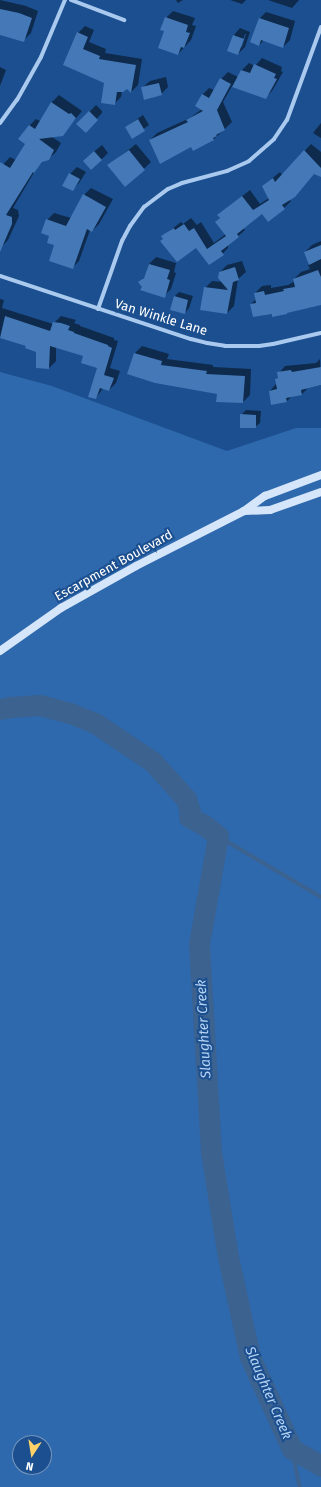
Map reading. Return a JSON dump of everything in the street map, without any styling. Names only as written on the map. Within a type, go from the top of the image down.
[{"type":"main road","name":"Escarpment Boulevard","points":[[0,651],[61,608],[136,566],[244,511],[265,496],[321,475]]},
{"type":"main road","name":"Escarpment Boulevard","points":[[244,511],[270,510],[321,492]]},
{"type":"street","points":[[0,123],[20,95],[41,57],[65,0]]},
{"type":"street","points":[[71,0],[124,20]]},
{"type":"street","points":[[98,309],[122,241],[130,226],[144,207],[168,189],[182,183],[227,171],[250,161],[274,139],[287,120],[321,27]]},
{"type":"street","name":"Van Winkle Lane","points":[[0,276],[191,340],[225,346],[273,344],[321,333]]},
{"type":"shaded area","points":[[0,372],[52,386],[227,451],[296,428],[321,428],[321,1487],[0,1487]]},
{"type":"building","points":[[0,9],[19,13],[32,18],[24,42],[0,35]]},
{"type":"building","points":[[165,17],[188,25],[186,32],[190,33],[184,48],[181,47],[178,55],[158,48],[164,31],[160,30]]},
{"type":"building","points":[[259,18],[289,28],[283,48],[261,40],[259,46],[250,42]]},
{"type":"building","points":[[77,32],[88,37],[83,49],[100,56],[99,59],[136,65],[131,93],[127,89],[123,92],[117,92],[115,105],[101,103],[104,83],[63,65]]},
{"type":"building","points":[[233,35],[244,39],[238,55],[227,51]]},
{"type":"building","points":[[254,64],[276,74],[274,78],[277,79],[266,99],[232,87],[241,70],[250,73]]},
{"type":"building","points":[[220,78],[231,84],[217,110],[225,130],[216,135],[217,136],[213,138],[214,140],[193,151],[191,147],[160,164],[149,140],[188,122],[186,120],[203,111],[195,106],[202,94],[209,98]]},
{"type":"building","points":[[159,83],[162,95],[144,100],[141,87]]},
{"type":"building","points":[[51,102],[69,114],[71,113],[76,118],[63,136],[39,139],[54,150],[49,160],[42,162],[34,173],[33,172],[6,215],[12,217],[12,224],[0,252],[0,162],[10,168],[25,144],[18,139],[29,125],[35,129]]},
{"type":"building","points":[[89,111],[98,120],[86,133],[76,124]]},
{"type":"building","points":[[138,119],[145,131],[132,139],[125,127]]},
{"type":"building","points":[[129,150],[145,170],[125,187],[107,165]]},
{"type":"building","points":[[304,150],[321,168],[321,177],[314,174],[295,197],[282,205],[285,209],[268,222],[262,214],[237,234],[239,237],[221,251],[224,255],[209,265],[196,248],[177,262],[160,241],[163,239],[161,236],[184,224],[189,231],[194,228],[207,249],[226,236],[215,222],[220,218],[217,215],[242,196],[253,210],[269,200],[262,186],[273,178],[275,182]]},
{"type":"building","points":[[94,151],[102,160],[91,170],[83,161]]},
{"type":"building","points":[[69,173],[80,179],[73,191],[62,186]]},
{"type":"building","points":[[83,194],[106,207],[92,232],[87,229],[73,269],[49,261],[54,245],[47,243],[49,236],[41,233],[46,219],[66,226]]},
{"type":"building","points":[[321,245],[321,259],[309,265],[304,252]]},
{"type":"building","points":[[149,264],[170,270],[167,279],[170,280],[165,298],[140,290],[142,287],[138,282],[144,278]]},
{"type":"building","points":[[235,267],[239,280],[233,282],[227,314],[200,310],[204,287],[228,290],[218,278],[219,272]]},
{"type":"building","points":[[318,270],[321,277],[321,305],[272,317],[272,314],[253,317],[250,304],[256,303],[254,293],[264,291],[265,295],[284,291],[283,289],[295,287],[293,279]]},
{"type":"building","points":[[174,296],[188,300],[185,314],[170,310]]},
{"type":"building","points":[[5,316],[50,331],[53,322],[61,323],[70,326],[68,330],[74,333],[108,345],[112,348],[104,375],[114,378],[109,391],[100,388],[96,399],[88,397],[97,368],[81,363],[83,356],[50,346],[49,369],[36,368],[36,352],[25,348],[26,346],[0,338]]},
{"type":"building","points":[[134,353],[162,361],[161,365],[207,371],[206,374],[245,376],[243,403],[216,402],[217,394],[155,383],[127,374]]},
{"type":"building","points":[[321,367],[321,385],[301,390],[302,395],[286,398],[287,402],[271,405],[269,391],[277,389],[275,379],[278,378],[277,372],[291,370],[292,372]]},
{"type":"building","points":[[240,414],[256,415],[256,428],[240,428]]},
{"type":"waterway","name":"Slaughter Creek","points":[[0,709],[40,705],[70,713],[95,723],[153,762],[186,799],[190,811],[189,817],[204,825],[218,836],[199,944],[211,1152],[228,1257],[250,1357],[292,1449],[321,1466]]},
{"type":"waterway","points":[[218,836],[321,897]]},
{"type":"waterway","points":[[292,1449],[300,1487]]}]
